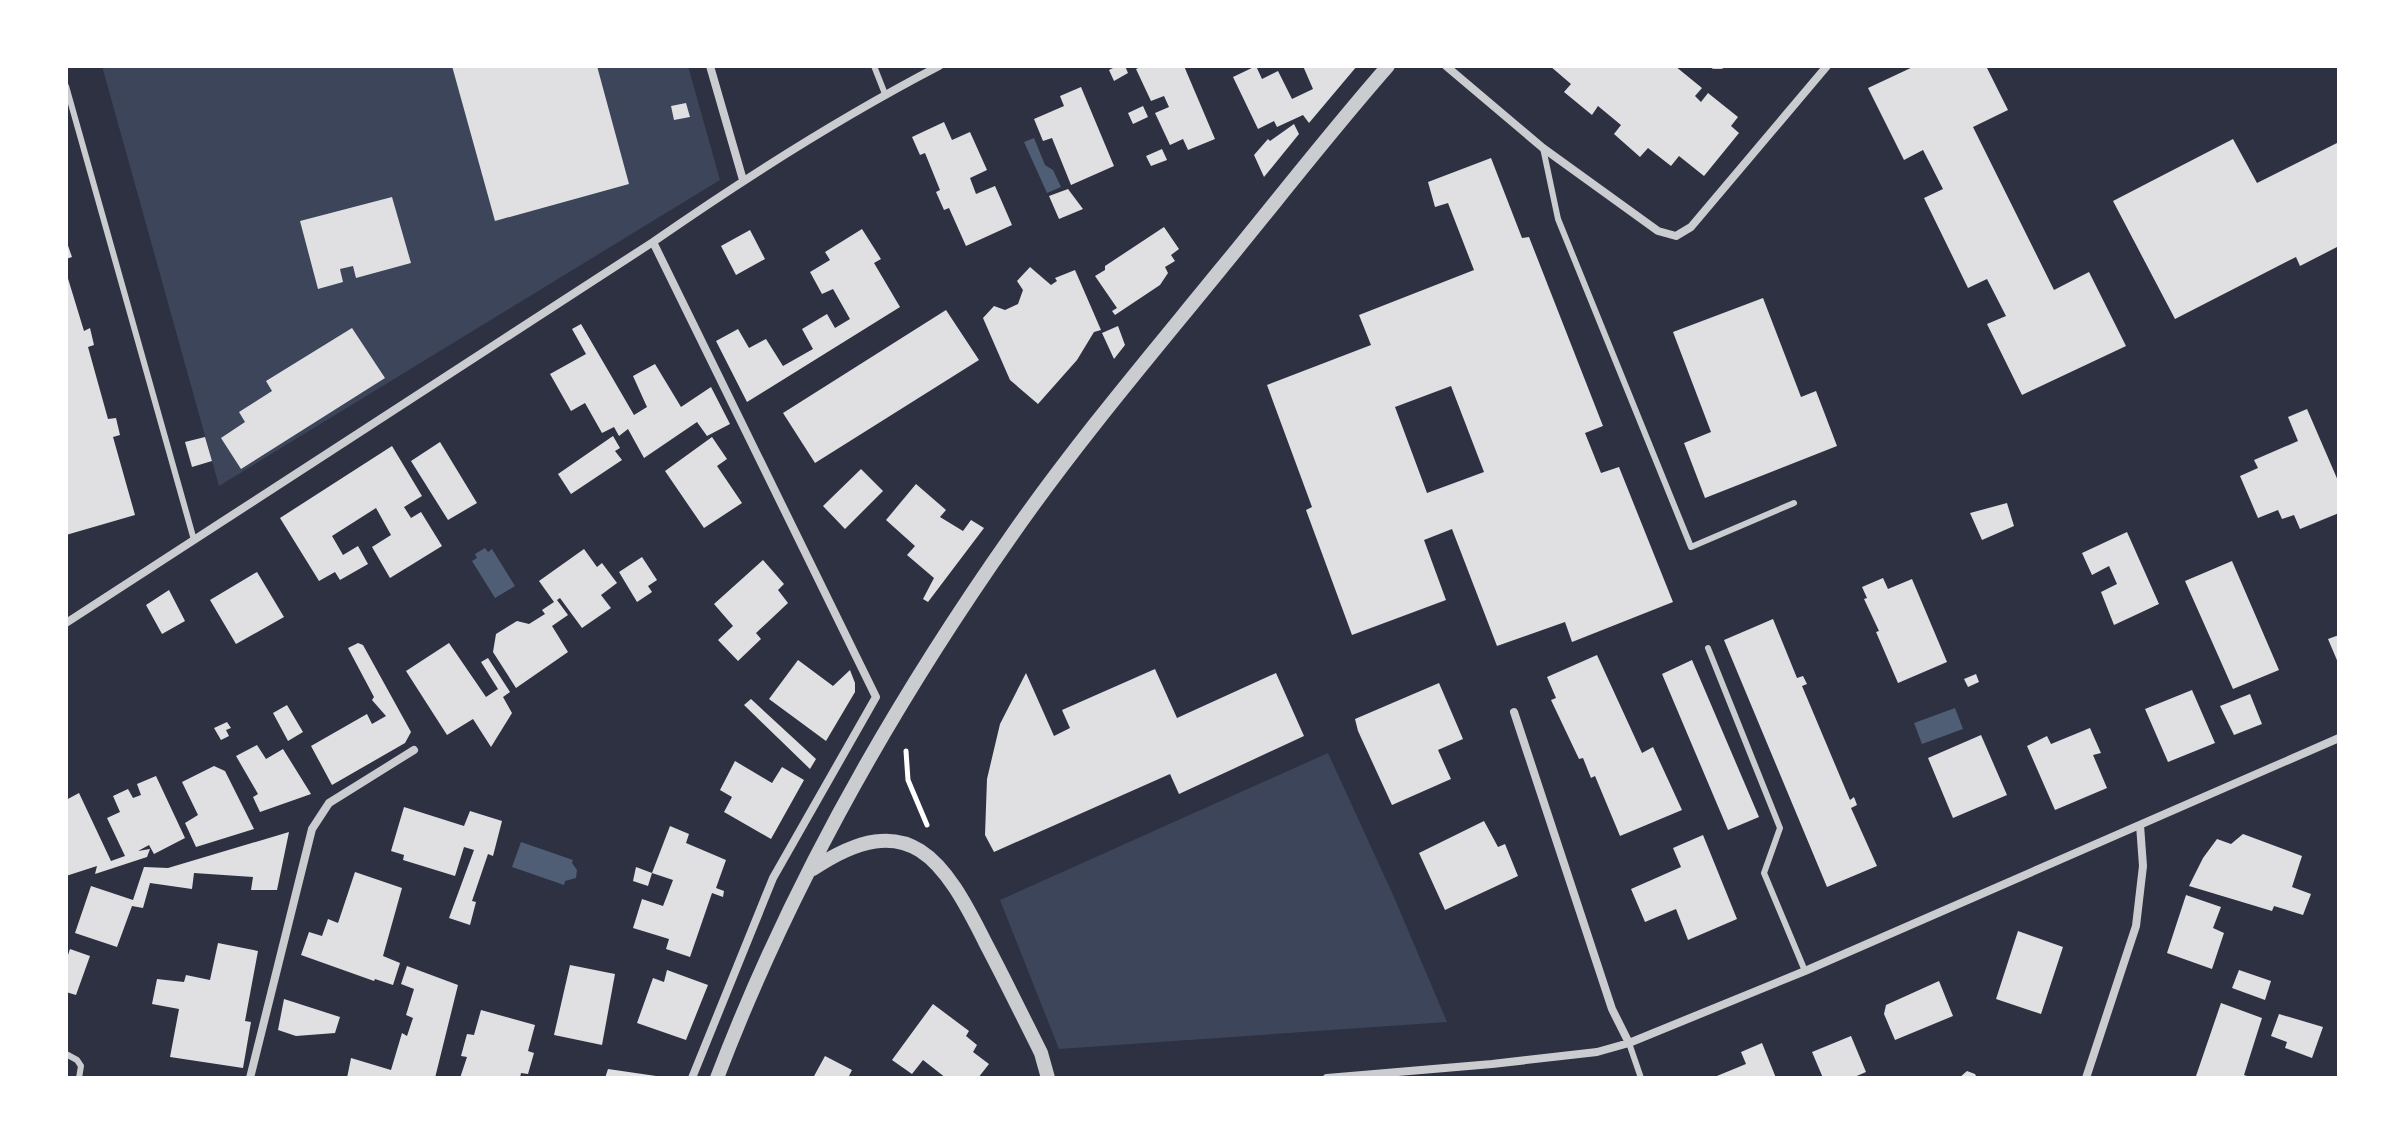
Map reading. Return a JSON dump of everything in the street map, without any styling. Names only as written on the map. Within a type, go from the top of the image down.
[{"type":"street","points":[[710,66],[743,180]]},
{"type":"street","points":[[66,623],[653,242],[743,180],[885,94],[939,66]]},
{"type":"street","points":[[717,1078],[763,967],[809,871],[890,724],[1013,534],[1112,403],[1388,66]]},
{"type":"street","points":[[1446,66],[1543,148],[1658,231],[1676,236],[1691,227],[1827,66]]},
{"type":"street","points":[[653,242],[876,697],[773,878],[692,1078]]},
{"type":"street","points":[[1514,712],[1612,1009],[1629,1043]]},
{"type":"street","points":[[1327,1078],[1597,1052],[1629,1043],[1805,971],[2339,738]]},
{"type":"street","points":[[250,1078],[312,829],[329,803],[414,750]]},
{"type":"street","points":[[2086,1078],[2136,926],[2143,866],[2140,825]]},
{"type":"street","points":[[809,871],[841,850],[863,842],[886,840],[920,850],[935,861],[961,894],[1041,1053],[1048,1078]]},
{"type":"lane","points":[[874,66],[885,94]]},
{"type":"lane","points":[[1714,66],[1721,66]]},
{"type":"lane","points":[[66,86],[194,540]]},
{"type":"lane","points":[[1543,148],[1558,219],[1691,547],[1794,503]]},
{"type":"lane","points":[[1708,648],[1780,828],[1764,873],[1805,971]]},
{"type":"lane","points":[[1629,1043],[1641,1078]]},
{"type":"lane","points":[[66,1054],[81,1066],[79,1078]]},
{"type":"path","points":[[907,740],[908,780],[932,835]]},
{"type":"shaded area","points":[[102,66],[688,66],[720,180],[219,486]]},
{"type":"shaded area","points":[[1034,138],[1045,165],[1053,170],[1061,187],[1047,193],[1024,142]]},
{"type":"shaded area","points":[[485,548],[488,552],[492,549],[515,586],[495,598],[472,561],[477,558],[475,554]]},
{"type":"shaded area","points":[[1955,708],[1963,729],[1922,744],[1914,723]]},
{"type":"shaded area","points":[[1328,753],[1447,1022],[1059,1049],[1000,900]]},
{"type":"shaded area","points":[[521,842],[573,860],[576,878],[565,881],[564,885],[512,867]]},
{"type":"building","points":[[452,66],[597,66],[629,184],[495,221]]},
{"type":"building","points":[[1125,66],[1128,73],[1114,81],[1109,70]]},
{"type":"building","points":[[1143,66],[1184,66],[1215,139],[1188,150],[1183,139],[1170,145],[1155,113],[1169,107],[1164,96],[1151,101],[1136,69]]},
{"type":"building","points":[[1256,66],[1262,79],[1278,71],[1292,99],[1313,89],[1303,66],[1357,66],[1309,123],[1303,115],[1277,127],[1274,121],[1258,129],[1233,77]]},
{"type":"building","points":[[1550,66],[1675,66],[1702,88],[1695,96],[1701,102],[1708,93],[1738,117],[1731,126],[1739,133],[1704,176],[1679,156],[1671,166],[1648,148],[1640,157],[1614,134],[1621,125],[1598,106],[1592,115],[1564,92],[1571,84]]},
{"type":"building","points":[[1915,66],[1986,66],[2008,110],[1973,127],[2054,290],[2089,272],[2126,346],[2022,395],[1987,324],[2006,316],[1987,279],[1968,288],[1924,198],[1943,189],[1923,150],[1904,160],[1868,88]]},
{"type":"building","points":[[1081,87],[1114,166],[1071,185],[1052,138],[1043,141],[1034,119],[1064,106],[1060,96]]},
{"type":"building","points":[[686,103],[690,117],[674,120],[671,106]]},
{"type":"building","points":[[1143,106],[1148,117],[1133,124],[1128,113]]},
{"type":"building","points":[[944,122],[952,140],[970,132],[987,170],[970,178],[976,194],[995,186],[1012,225],[966,246],[949,208],[944,210],[936,192],[940,190],[925,153],[920,155],[912,137]]},
{"type":"building","points":[[1294,124],[1299,134],[1264,177],[1254,155],[1268,139],[1270,141]]},
{"type":"building","points":[[2233,139],[2257,183],[2339,142],[2339,246],[2300,266],[2296,257],[2175,319],[2113,201]]},
{"type":"building","points":[[1162,149],[1167,160],[1151,166],[1146,156]]},
{"type":"building","points":[[1491,158],[1522,238],[1529,237],[1603,426],[1585,433],[1601,473],[1619,467],[1673,602],[1572,642],[1565,622],[1497,646],[1452,529],[1424,540],[1446,600],[1352,635],[1306,510],[1312,507],[1267,385],[1371,345],[1359,315],[1474,270],[1448,203],[1435,207],[1428,182]],"holes":[[[1451,386],[1484,472],[1427,493],[1395,407]]]},
{"type":"building","points":[[1068,189],[1083,209],[1059,219],[1049,196]]},
{"type":"building","points":[[392,197],[411,263],[356,278],[353,266],[340,269],[343,282],[318,289],[300,221]]},
{"type":"building","points":[[1164,227],[1179,249],[1171,255],[1175,261],[1165,267],[1168,273],[1160,285],[1115,315],[1112,311],[1117,308],[1095,276]]},
{"type":"building","points":[[862,229],[881,259],[874,263],[900,307],[747,402],[716,341],[738,329],[749,348],[766,339],[783,366],[813,349],[802,329],[827,314],[835,328],[850,319],[833,289],[822,294],[810,272],[830,260],[825,252]]},
{"type":"building","points":[[750,230],[765,259],[736,275],[721,246]]},
{"type":"building","points":[[66,240],[72,257],[66,259]]},
{"type":"building","points":[[1030,267],[1051,285],[1057,281],[1055,278],[1075,270],[1101,330],[1094,332],[1077,360],[1038,404],[1010,380],[983,318],[994,306],[1005,310],[1018,304],[1023,290],[1017,281]]},
{"type":"building","points":[[66,272],[84,331],[90,328],[94,345],[88,347],[108,419],[116,418],[120,435],[113,437],[135,515],[66,535]]},
{"type":"building","points":[[1763,298],[1801,397],[1816,391],[1837,446],[1705,498],[1684,443],[1711,432],[1673,332]]},
{"type":"building","points":[[946,310],[979,360],[815,463],[783,413]]},
{"type":"building","points":[[581,324],[634,415],[647,407],[633,376],[655,364],[681,407],[711,387],[730,424],[707,436],[697,422],[644,458],[628,429],[619,436],[614,427],[602,433],[585,403],[571,411],[550,374],[586,354],[572,329]]},
{"type":"building","points":[[1118,326],[1125,345],[1114,359],[1102,333]]},
{"type":"building","points":[[352,328],[385,378],[241,469],[221,438],[245,422],[239,412],[272,391],[266,381]]},
{"type":"building","points":[[2307,409],[2339,483],[2339,513],[2300,529],[2294,515],[2282,519],[2278,510],[2258,518],[2240,476],[2258,468],[2254,460],[2298,441],[2288,417]]},
{"type":"building","points":[[613,436],[620,448],[615,451],[622,460],[571,494],[558,474]]},
{"type":"building","points":[[205,437],[212,461],[192,467],[185,442]]},
{"type":"building","points":[[712,437],[727,459],[717,466],[742,503],[704,528],[665,471]]},
{"type":"building","points":[[440,442],[477,503],[448,520],[411,461]]},
{"type":"building","points":[[392,446],[422,496],[404,507],[411,518],[421,512],[442,546],[390,578],[372,547],[391,535],[376,508],[332,536],[343,555],[358,546],[368,564],[340,580],[335,572],[319,581],[280,518]]},
{"type":"building","points":[[861,469],[883,491],[845,529],[823,506]]},
{"type":"building","points":[[916,484],[946,510],[940,517],[963,531],[971,520],[984,528],[928,602],[923,599],[934,578],[907,555],[915,546],[886,520]]},
{"type":"building","points":[[2007,503],[2014,526],[1982,540],[1970,513]]},
{"type":"building","points":[[2127,532],[2159,604],[2114,625],[2101,592],[2117,584],[2109,566],[2092,575],[2082,553]]},
{"type":"building","points":[[584,549],[597,567],[602,563],[617,583],[601,595],[611,608],[582,628],[560,598],[557,600],[568,615],[552,626],[568,652],[516,688],[493,652],[496,634],[517,621],[529,624],[545,614],[542,610],[554,602],[539,581]]},
{"type":"building","points":[[642,557],[657,580],[648,586],[652,592],[637,602],[619,572]]},
{"type":"building","points":[[763,560],[784,584],[778,590],[788,603],[756,633],[761,639],[738,661],[718,640],[733,626],[714,604]]},
{"type":"building","points":[[2232,561],[2279,670],[2233,689],[2185,581]]},
{"type":"building","points":[[257,572],[284,617],[236,644],[210,600]]},
{"type":"building","points":[[1883,578],[1888,589],[1912,579],[1947,662],[1898,683],[1876,632],[1879,631],[1864,599],[1867,598],[1862,587]]},
{"type":"building","points":[[169,590],[185,621],[162,634],[146,605]]},
{"type":"building","points":[[1773,619],[1797,678],[1803,676],[1807,684],[1802,686],[1850,800],[1854,797],[1857,805],[1851,808],[1877,866],[1827,887],[1724,640]]},
{"type":"building","points":[[2339,635],[2339,665],[2328,639]]},
{"type":"building","points":[[358,643],[363,645],[411,732],[405,743],[332,785],[311,746],[367,714],[372,724],[386,716],[372,700],[374,697],[348,648]]},
{"type":"building","points":[[449,643],[486,697],[498,689],[481,662],[488,658],[510,692],[503,697],[512,713],[491,747],[473,719],[447,735],[406,671]]},
{"type":"building","points":[[1597,655],[1642,753],[1653,747],[1682,810],[1620,836],[1595,776],[1591,778],[1583,758],[1579,759],[1551,700],[1556,698],[1547,677]]},
{"type":"building","points":[[798,660],[833,686],[850,670],[855,683],[855,692],[826,741],[769,699]]},
{"type":"building","points":[[1692,660],[1759,817],[1728,830],[1662,674]]},
{"type":"building","points":[[1155,669],[1177,718],[1276,673],[1304,736],[1179,794],[1170,774],[994,852],[985,835],[987,779],[1000,724],[1026,673],[1054,736],[1070,728],[1062,710]]},
{"type":"building","points":[[1976,674],[1979,682],[1968,687],[1964,679]]},
{"type":"building","points":[[1439,683],[1463,739],[1438,750],[1451,779],[1392,805],[1355,719]]},
{"type":"building","points":[[2192,690],[2215,743],[2168,762],[2145,709]]},
{"type":"building","points":[[2250,694],[2262,724],[2234,735],[2220,706]]},
{"type":"building","points":[[751,699],[816,759],[810,769],[744,705]]},
{"type":"building","points":[[287,705],[303,732],[288,741],[273,713]]},
{"type":"building","points":[[227,722],[231,728],[226,730],[229,736],[221,740],[214,728]]},
{"type":"building","points":[[2090,728],[2101,753],[2093,755],[2107,788],[2055,810],[2027,746],[2047,736],[2051,744]]},
{"type":"building","points":[[1981,735],[2007,795],[1953,818],[1928,758]]},
{"type":"building","points":[[257,745],[266,759],[283,749],[311,794],[260,812],[253,797],[258,794],[236,756]]},
{"type":"building","points":[[735,761],[772,783],[782,767],[804,780],[771,839],[724,812],[732,797],[720,790]]},
{"type":"building","points":[[214,766],[225,771],[254,829],[196,847],[185,823],[198,815],[182,782]]},
{"type":"building","points":[[156,776],[185,838],[154,854],[149,845],[138,851],[150,849],[147,857],[95,874],[97,866],[66,876],[66,800],[79,793],[111,861],[125,856],[107,818],[120,812],[113,796],[128,789],[133,798],[141,795],[137,784]]},
{"type":"building","points":[[404,807],[464,826],[470,811],[502,821],[493,856],[488,854],[472,901],[476,902],[470,925],[449,918],[474,850],[464,847],[455,876],[403,860],[404,855],[391,851]]},
{"type":"building","points":[[1484,821],[1498,847],[1505,844],[1518,876],[1445,910],[1419,853]]},
{"type":"building","points":[[670,826],[689,834],[686,843],[726,860],[716,888],[724,891],[723,897],[712,893],[690,957],[666,949],[669,939],[633,928],[642,899],[663,906],[673,880],[652,873]]},
{"type":"building","points":[[289,832],[277,890],[251,890],[253,877],[194,873],[192,889],[150,883],[143,908],[132,906],[117,947],[75,933],[91,886],[133,900],[144,867],[168,868]]},
{"type":"building","points":[[2243,834],[2302,856],[2292,887],[2311,894],[2303,915],[2274,906],[2272,911],[2189,886],[2217,839],[2231,844]]},
{"type":"building","points":[[1703,835],[1737,919],[1688,940],[1676,909],[1645,922],[1631,889],[1681,867],[1673,848]]},
{"type":"building","points":[[636,867],[652,873],[648,886],[633,881]]},
{"type":"building","points":[[355,872],[402,888],[383,956],[400,963],[393,985],[301,955],[309,932],[322,936],[328,919],[338,923]]},
{"type":"building","points":[[2186,895],[2221,907],[2213,928],[2224,933],[2212,969],[2167,953]]},
{"type":"building","points":[[2018,931],[2063,947],[2041,1014],[1996,999]]},
{"type":"building","points":[[218,943],[258,951],[245,1021],[251,1022],[243,1068],[170,1057],[179,1009],[152,1004],[157,979],[184,982],[186,975],[210,980]]},
{"type":"building","points":[[70,949],[90,956],[76,995],[66,992],[66,961]]},
{"type":"building","points":[[570,965],[615,974],[602,1045],[554,1035]]},
{"type":"building","points":[[407,966],[458,985],[435,1078],[347,1078],[351,1058],[391,1070],[402,1033],[407,1036],[413,1018],[406,1015],[414,989],[401,984]]},
{"type":"building","points":[[667,970],[708,985],[686,1040],[637,1023],[653,978],[664,982]]},
{"type":"building","points":[[2239,970],[2271,981],[2265,1000],[2232,988]]},
{"type":"building","points":[[1939,981],[1953,1016],[1895,1040],[1884,1014],[1886,1005]]},
{"type":"building","points":[[284,999],[340,1017],[335,1033],[296,1036],[278,1030]]},
{"type":"building","points":[[2221,1003],[2262,1018],[2244,1075],[2252,1078],[2196,1076]]},
{"type":"building","points":[[933,1004],[969,1031],[966,1036],[977,1045],[973,1052],[989,1064],[978,1078],[946,1078],[923,1060],[912,1074],[892,1060]]},
{"type":"building","points":[[481,1010],[535,1025],[528,1051],[534,1053],[528,1074],[521,1073],[520,1078],[460,1078],[467,1057],[461,1056],[467,1034],[474,1035]]},
{"type":"building","points":[[2279,1014],[2323,1027],[2312,1058],[2285,1048],[2287,1042],[2271,1036]]},
{"type":"building","points":[[1851,1036],[1866,1072],[1852,1078],[1823,1078],[1812,1052]]},
{"type":"building","points":[[1762,1043],[1776,1078],[1712,1078],[1746,1064],[1741,1052]]},
{"type":"building","points":[[825,1056],[852,1070],[848,1078],[813,1078]]},
{"type":"building","points":[[608,1069],[656,1076],[656,1078],[605,1078]]},
{"type":"building","points":[[1967,1071],[1975,1074],[1977,1078],[1959,1078]]}]
